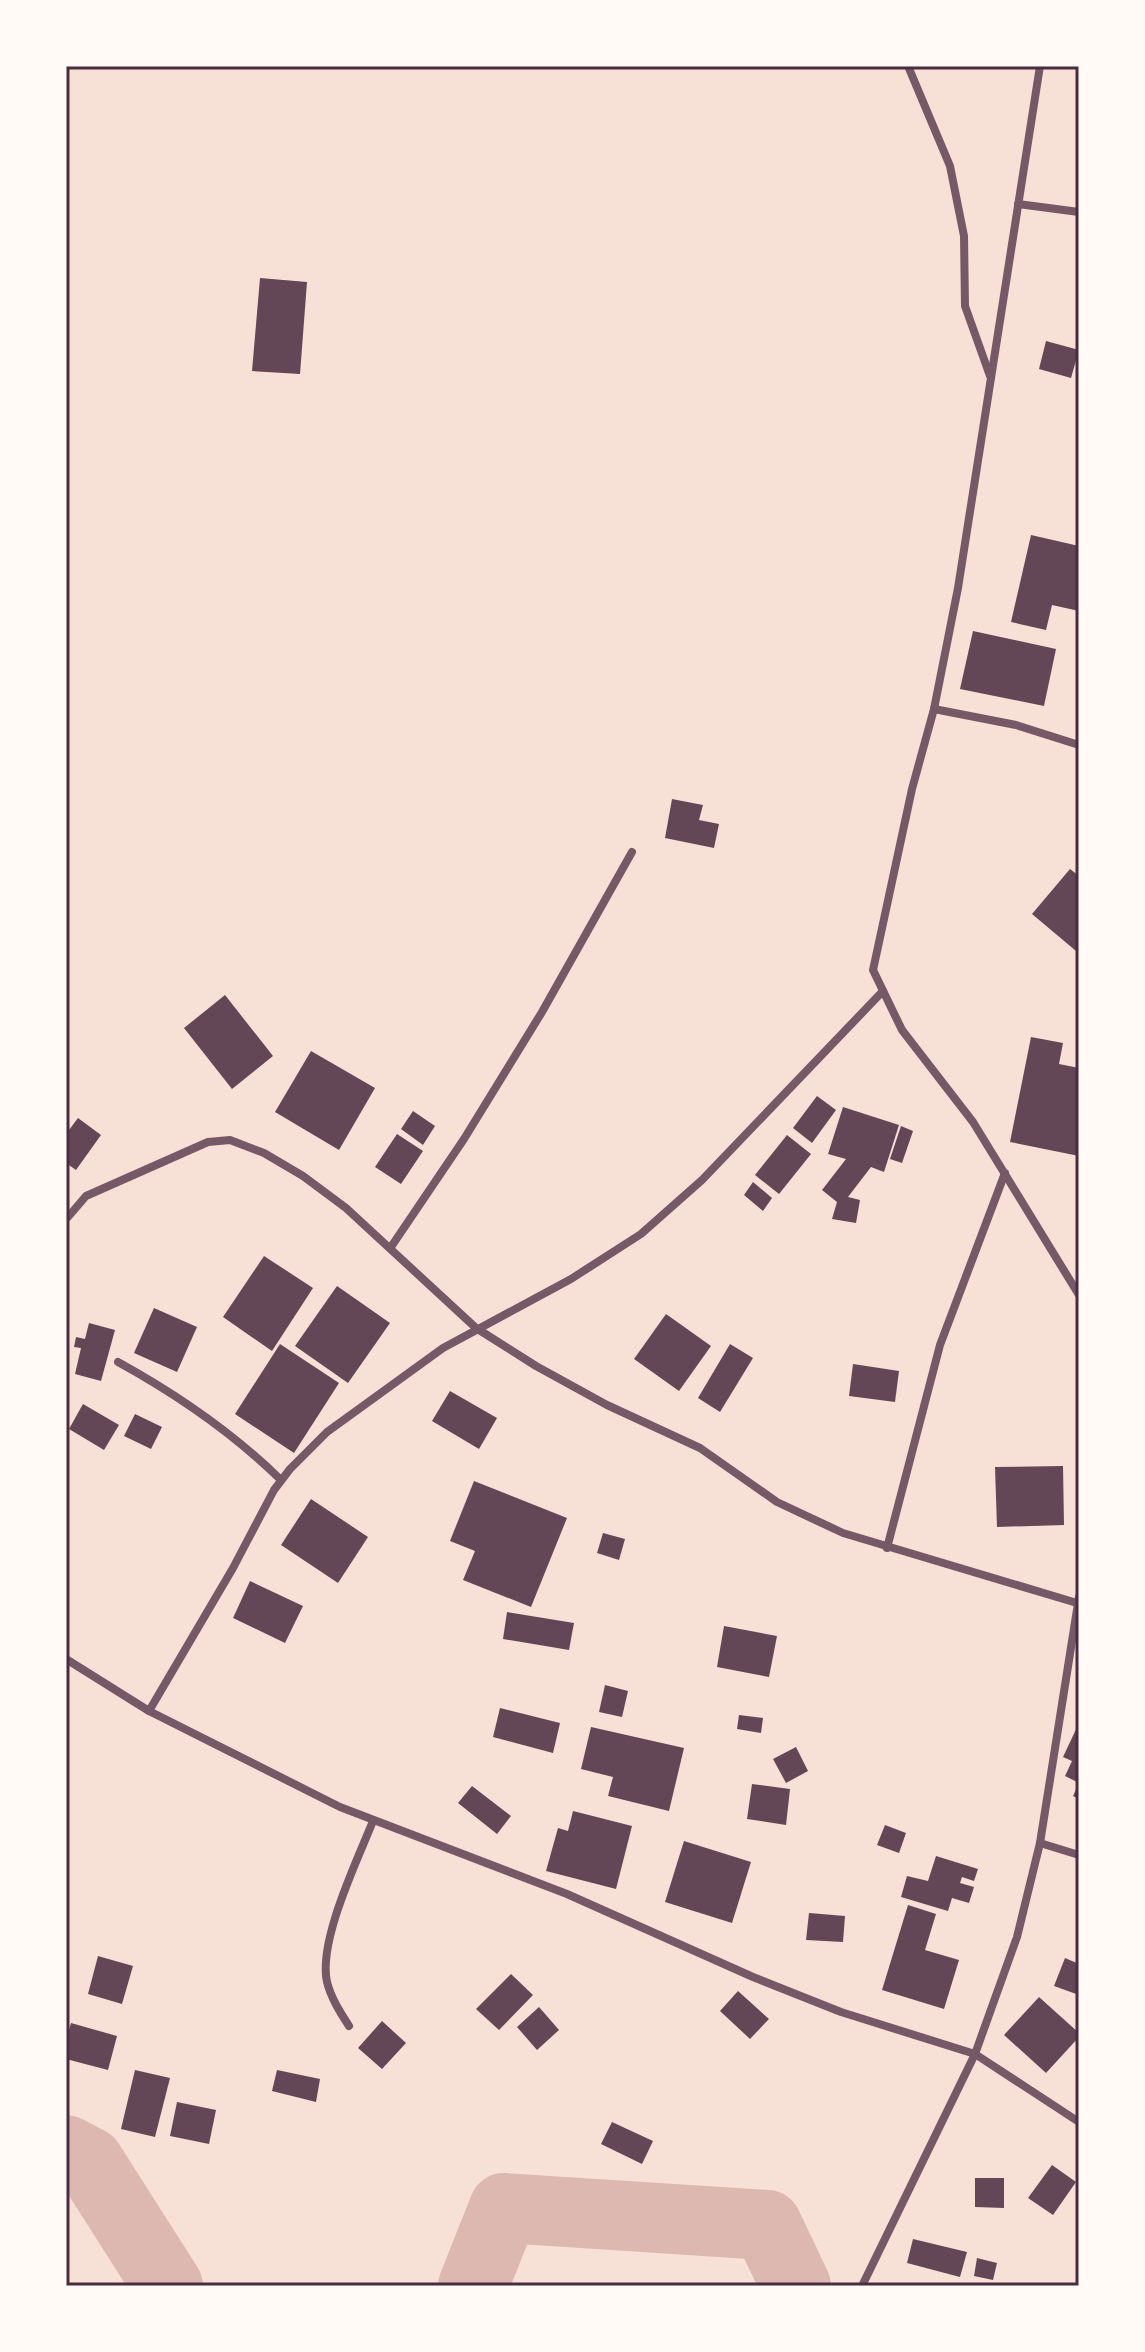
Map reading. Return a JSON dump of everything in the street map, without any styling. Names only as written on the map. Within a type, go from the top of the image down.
[{"type":"street","points":[[908,66],[950,166],[964,236],[965,306],[991,376]]},
{"type":"street","points":[[1040,66],[958,588],[934,709],[909,803],[873,970],[902,1030],[973,1122],[1079,1295]]},
{"type":"street","points":[[1018,204],[1079,212]]},
{"type":"street","points":[[934,709],[1016,725],[1079,745]]},
{"type":"street","points":[[391,1247],[464,1139],[542,1012],[632,852]]},
{"type":"street","points":[[149,1711],[281,1480],[327,1432],[443,1348],[571,1279],[641,1234],[702,1180],[883,991]]},
{"type":"street","points":[[68,1217],[86,1196],[208,1142],[230,1140],[264,1153],[303,1176],[346,1208],[476,1328],[607,1405],[700,1448],[777,1502],[843,1533],[887,1548],[1078,1600],[1040,1843],[1017,1937],[975,2054],[862,2286]]},
{"type":"street","points":[[887,1548],[940,1345],[1005,1173]]},
{"type":"street","points":[[118,1362],[188,1402],[256,1455],[281,1480]]},
{"type":"street","points":[[66,1659],[149,1711],[373,1821],[567,1894],[753,1977],[841,2012],[975,2054],[1079,2122]]},
{"type":"street","points":[[349,2026],[331,1993],[326,1965],[333,1925],[373,1821]]},
{"type":"street","points":[[1040,1843],[1079,1855]]},
{"type":"building","points":[[260,278],[307,282],[300,374],[252,371]]},
{"type":"building","points":[[1046,341],[1079,350],[1071,378],[1039,369]]},
{"type":"building","points":[[1031,535],[1079,546],[1079,611],[1052,605],[1046,630],[1011,622]]},
{"type":"building","points":[[973,631],[1056,649],[1044,706],[960,689]]},
{"type":"building","points":[[672,799],[703,805],[699,820],[719,824],[714,848],[665,838]]},
{"type":"building","points":[[1070,869],[1079,876],[1079,948],[1076,951],[1032,914]]},
{"type":"building","points":[[225,995],[273,1056],[232,1089],[184,1028]]},
{"type":"building","points":[[1031,1037],[1063,1043],[1059,1064],[1079,1068],[1079,1156],[1010,1142]]},
{"type":"building","points":[[311,1051],[375,1088],[339,1150],[275,1112]]},
{"type":"building","points":[[817,1096],[836,1110],[812,1143],[793,1128]]},
{"type":"building","points":[[843,1107],[899,1125],[884,1172],[871,1167],[848,1197],[860,1200],[856,1223],[832,1219],[837,1202],[822,1190],[846,1159],[828,1154]]},
{"type":"building","points":[[413,1111],[435,1126],[423,1145],[401,1129]]},
{"type":"building","points":[[78,1118],[101,1135],[76,1170],[66,1163],[66,1134]]},
{"type":"building","points":[[901,1126],[913,1131],[902,1163],[890,1159]]},
{"type":"building","points":[[397,1134],[423,1151],[401,1184],[375,1167]]},
{"type":"building","points":[[787,1135],[811,1154],[779,1194],[755,1175]]},
{"type":"building","points":[[753,1182],[772,1198],[763,1211],[744,1195]]},
{"type":"building","points":[[264,1256],[313,1288],[272,1351],[223,1317]]},
{"type":"building","points":[[337,1286],[390,1323],[348,1383],[295,1346]]},
{"type":"building","points":[[154,1308],[197,1327],[177,1372],[134,1353]]},
{"type":"building","points":[[666,1314],[711,1346],[679,1391],[634,1359]]},
{"type":"building","points":[[89,1323],[115,1330],[101,1381],[75,1374],[81,1348],[74,1347],[76,1337],[85,1339]]},
{"type":"building","points":[[280,1344],[339,1383],[294,1453],[235,1414]]},
{"type":"building","points":[[730,1344],[753,1358],[720,1412],[698,1398]]},
{"type":"building","points":[[853,1364],[899,1371],[895,1402],[849,1396]]},
{"type":"building","points":[[450,1391],[497,1418],[479,1449],[432,1421]]},
{"type":"building","points":[[83,1404],[119,1425],[104,1450],[69,1429]]},
{"type":"building","points":[[135,1414],[162,1427],[151,1449],[124,1436]]},
{"type":"building","points":[[1063,1466],[1064,1525],[997,1527],[995,1467]]},
{"type":"building","points":[[474,1481],[567,1518],[531,1607],[463,1580],[475,1551],[450,1541]]},
{"type":"building","points":[[311,1499],[368,1537],[338,1583],[281,1545]]},
{"type":"building","points":[[603,1533],[625,1539],[619,1560],[597,1553]]},
{"type":"building","points":[[250,1581],[303,1606],[285,1643],[233,1618]]},
{"type":"building","points":[[507,1612],[574,1623],[569,1650],[503,1639]]},
{"type":"building","points":[[724,1626],[777,1636],[769,1677],[717,1667]]},
{"type":"building","points":[[605,1685],[628,1691],[622,1717],[599,1712]]},
{"type":"building","points":[[500,1708],[560,1723],[553,1753],[493,1737]]},
{"type":"building","points":[[739,1715],[763,1718],[761,1733],[737,1729]]},
{"type":"building","points":[[1079,1723],[1079,1783],[1065,1776],[1072,1761],[1063,1757]]},
{"type":"building","points":[[591,1727],[684,1748],[669,1811],[608,1796],[613,1777],[581,1769]]},
{"type":"building","points":[[796,1747],[808,1771],[786,1783],[773,1759]]},
{"type":"building","points":[[1079,1783],[1079,1799],[1073,1796]]},
{"type":"building","points":[[752,1784],[790,1789],[786,1825],[747,1819]]},
{"type":"building","points":[[472,1786],[511,1816],[497,1834],[458,1803]]},
{"type":"building","points":[[573,1811],[632,1826],[616,1889],[546,1871],[558,1828],[568,1831]]},
{"type":"building","points":[[885,1825],[906,1833],[899,1853],[877,1845]]},
{"type":"building","points":[[684,1841],[751,1862],[732,1923],[665,1902]]},
{"type":"building","points":[[936,1856],[978,1869],[974,1881],[962,1877],[960,1883],[974,1887],[969,1903],[952,1898],[948,1911],[901,1897],[907,1876],[928,1881]]},
{"type":"building","points":[[908,1905],[936,1914],[925,1950],[959,1960],[944,2009],[882,1990]]},
{"type":"building","points":[[809,1913],[845,1916],[843,1942],[806,1940]]},
{"type":"building","points":[[98,1956],[133,1966],[122,2004],[88,1994]]},
{"type":"building","points":[[1065,1958],[1079,1964],[1079,1995],[1054,1986]]},
{"type":"building","points":[[511,1974],[533,1995],[499,2030],[476,2009]]},
{"type":"building","points":[[738,1991],[769,2019],[750,2039],[720,2011]]},
{"type":"building","points":[[1039,1997],[1079,2033],[1079,2037],[1046,2073],[1004,2035]]},
{"type":"building","points":[[539,2007],[559,2030],[537,2050],[517,2027]]},
{"type":"building","points":[[382,2021],[406,2043],[382,2069],[358,2048]]},
{"type":"building","points":[[71,2023],[117,2036],[108,2070],[66,2059],[66,2040]]},
{"type":"building","points":[[135,2070],[170,2078],[155,2137],[121,2129]]},
{"type":"building","points":[[277,2070],[320,2079],[316,2102],[272,2091]]},
{"type":"building","points":[[177,2102],[216,2110],[209,2144],[170,2136]]},
{"type":"building","points":[[612,2122],[653,2141],[642,2164],[601,2144]]},
{"type":"building","points":[[1052,2165],[1076,2182],[1053,2215],[1028,2198]]},
{"type":"building","points":[[975,2178],[1004,2178],[1004,2208],[975,2207]]},
{"type":"building","points":[[913,2239],[967,2252],[960,2277],[907,2263]]},
{"type":"building","points":[[977,2258],[997,2263],[993,2280],[974,2276]]},
{"type":"waterway","points":[[66,2150],[89,2162],[168,2286]]},
{"type":"waterway","points":[[473,2286],[504,2208],[767,2225],[796,2286]]}]
